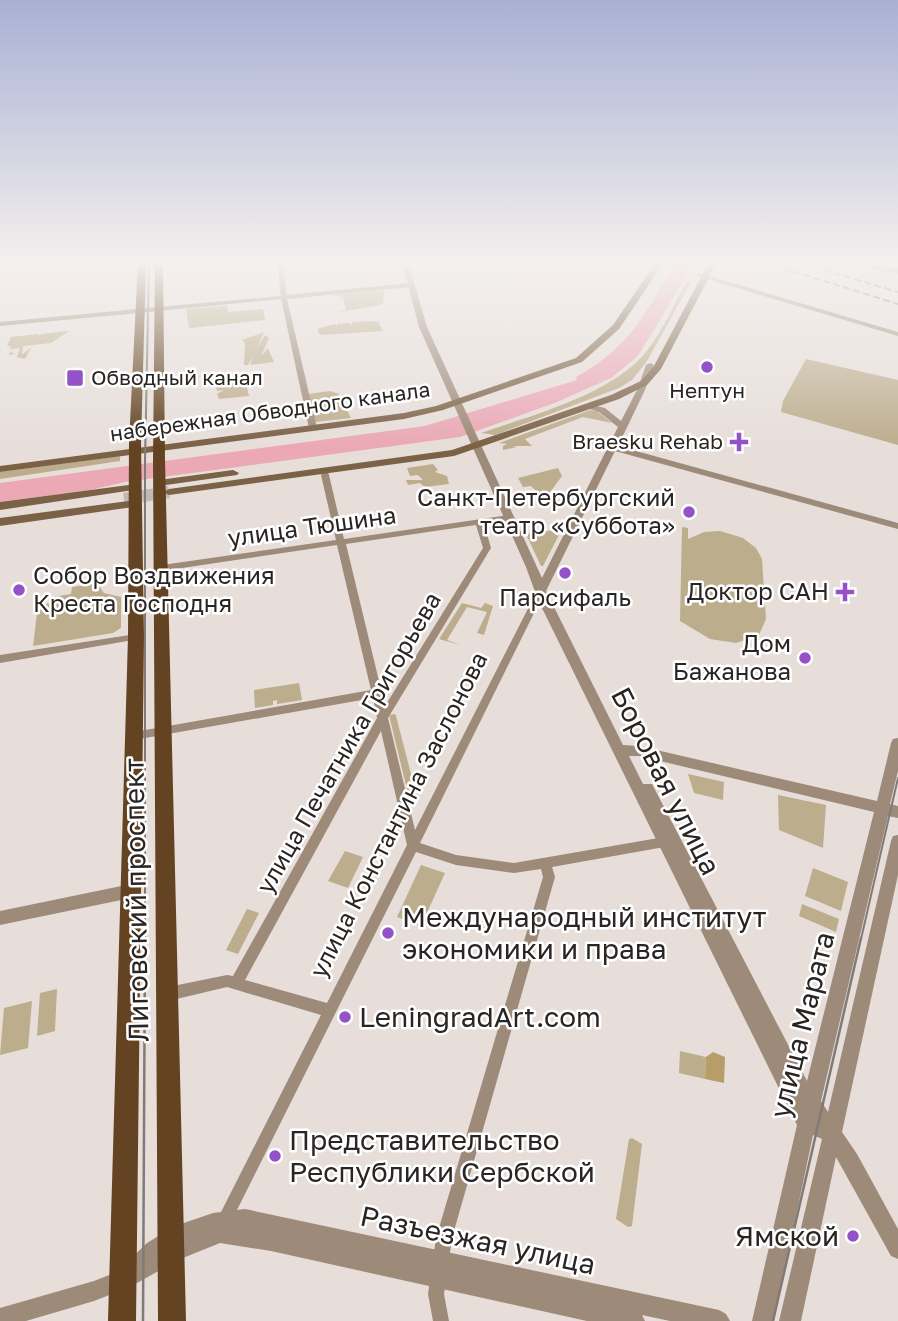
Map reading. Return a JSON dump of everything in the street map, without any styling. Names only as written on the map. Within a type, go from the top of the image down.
[{"type":"main road","points":[[140,324],[147,455]]},
{"type":"main road","points":[[147,455],[157,324]]},
{"type":"main road","name":"набережная Обводного канала","points":[[147,455],[313,428],[460,409],[579,360],[618,324]]},
{"type":"main road","name":"набережная Обводного канала","points":[[0,469],[147,455],[418,420],[460,409],[586,364],[628,324]]},
{"type":"main road","points":[[163,488],[313,462],[342,464],[473,442],[622,389],[650,365],[673,324]]},
{"type":"main road","points":[[163,488],[325,475],[473,442],[588,407],[644,383],[658,367],[679,324]]},
{"type":"main road","name":"Лиговский проспект","points":[[147,455],[163,488],[172,1321]]},
{"type":"main road","name":"Лиговский проспект","points":[[122,1321],[136,638],[131,493],[147,455]]},
{"type":"main road","points":[[163,488],[364,467]]},
{"type":"main road","points":[[0,509],[131,493]]},
{"type":"main road","points":[[0,519],[131,493]]},
{"type":"street","points":[[290,324],[313,428]]},
{"type":"street","points":[[423,324],[460,409]]},
{"type":"street","points":[[870,324],[898,333]]},
{"type":"street","name":"улица Константина Заслонова","points":[[223,1226],[542,589],[644,383],[650,365]]},
{"type":"street","points":[[588,407],[602,410],[622,426]]},
{"type":"street","name":"Боровая улица","points":[[460,409],[542,589],[544,600],[623,749],[806,1123]]},
{"type":"street","points":[[613,445],[898,524]]},
{"type":"street","points":[[325,475],[414,846],[443,857],[501,867],[545,864],[669,841]]},
{"type":"street","name":"улица Тюшина","points":[[162,568],[509,518]]},
{"type":"street","name":"улица Печатника Григорьева","points":[[236,984],[383,718],[487,548],[479,522]]},
{"type":"street","points":[[0,659],[136,638]]},
{"type":"street","points":[[134,736],[377,694]]},
{"type":"street","name":"улица Марата","points":[[763,1321],[806,1123],[890,810],[898,743]]},
{"type":"street","points":[[623,749],[890,810]]},
{"type":"street","name":"Боровая улица","points":[[669,841],[811,1103],[850,1161],[898,1249]]},
{"type":"street","name":"улица Марата","points":[[790,1321],[898,841]]},
{"type":"street","points":[[441,1321],[438,1269],[460,1177],[549,877],[545,864]]},
{"type":"street","points":[[0,918],[131,891]]},
{"type":"street","points":[[168,995],[228,981],[330,1011]]},
{"type":"street","points":[[806,1123],[832,1134]]},
{"type":"street","points":[[0,1318],[94,1292],[123,1280],[171,1245],[223,1226]]},
{"type":"street","name":"Разъезжая улица","points":[[223,1226],[260,1239],[719,1321]]},
{"type":"street","name":"Разъезжая улица","points":[[438,1269],[634,1321]]},
{"type":"shaded area","points":[[188,324],[230,324],[189,328]]},
{"type":"shaded area","points":[[335,324],[337,327],[337,324],[342,324],[352,326],[352,324],[379,324],[383,331],[320,335],[317,329]]},
{"type":"shaded area","name":"Обводный канал","points":[[637,324],[658,324],[638,356],[611,378],[557,402],[460,437],[125,482],[90,490],[0,502],[0,483],[425,426],[577,380],[576,377],[611,353]]},
{"type":"shaded area","points":[[664,324],[668,324],[647,361],[632,380],[619,388],[495,435],[481,433],[592,392],[631,367]]},
{"type":"shaded area","points":[[69,331],[51,343],[23,346],[22,354],[31,348],[25,359],[17,357],[20,348],[11,349],[10,352],[16,354],[9,355],[11,346],[7,346],[11,337],[39,334],[39,337],[41,334]]},
{"type":"shaded area","points":[[264,332],[257,348],[265,335],[269,338],[261,356],[268,348],[274,362],[250,365],[254,355],[248,365],[244,365],[245,343],[242,340]]},
{"type":"shaded area","points":[[806,359],[898,380],[898,445],[781,412],[783,401]]},
{"type":"shaded area","points":[[244,376],[249,396],[219,399],[217,394],[224,390],[217,391],[216,384],[231,377]]},
{"type":"shaded area","points":[[330,391],[339,394],[351,418],[315,422],[308,394]]},
{"type":"shaded area","points":[[590,410],[597,411],[612,423],[583,417],[525,439],[532,446],[512,446],[517,447],[503,450],[503,446],[507,444],[499,443]]},
{"type":"shaded area","points":[[120,456],[120,461],[0,479],[0,472]]},
{"type":"shaded area","points":[[433,464],[438,470],[435,472],[447,476],[449,484],[425,487],[420,483],[408,485],[406,480],[423,480],[418,475],[410,476],[407,468]]},
{"type":"shaded area","points":[[558,468],[562,476],[548,495],[539,494],[531,486],[523,487],[518,478]]},
{"type":"shaded area","points":[[682,527],[688,528],[688,539],[704,532],[720,531],[743,538],[756,548],[762,559],[766,619],[759,635],[736,643],[710,639],[680,621]]},
{"type":"shaded area","points":[[562,529],[543,566],[541,566],[526,534]]},
{"type":"shaded area","points":[[97,583],[104,593],[121,597],[121,628],[113,633],[33,646],[38,605],[52,603],[53,597],[71,594],[72,587]]},
{"type":"shaded area","points":[[462,603],[481,608],[485,603],[493,606],[484,635],[477,633],[487,612],[467,607],[447,640],[460,645],[439,639]]},
{"type":"shaded area","points":[[299,683],[302,700],[277,704],[277,700],[273,701],[273,705],[255,708],[254,690]]},
{"type":"shaded area","points":[[395,714],[417,797],[409,798],[389,715]]},
{"type":"shaded area","points":[[688,774],[724,782],[723,800],[694,793]]},
{"type":"shaded area","points":[[778,795],[826,805],[823,848],[779,830]]},
{"type":"shaded area","points":[[345,851],[363,857],[348,888],[328,881]]},
{"type":"shaded area","points":[[421,865],[445,873],[421,926],[397,917]]},
{"type":"shaded area","points":[[813,868],[848,882],[841,911],[805,896]]},
{"type":"shaded area","points":[[802,904],[839,919],[836,932],[799,916]]},
{"type":"shaded area","points":[[247,909],[259,913],[238,954],[226,950]]},
{"type":"shaded area","points":[[57,989],[55,1031],[37,1036],[40,993]]},
{"type":"shaded area","points":[[32,1001],[28,1048],[0,1055],[4,1008]]},
{"type":"shaded area","points":[[680,1051],[706,1057],[705,1079],[679,1073]]},
{"type":"shaded area","points":[[713,1052],[725,1057],[724,1083],[705,1079],[706,1057]]},
{"type":"shaded area","points":[[629,1139],[642,1144],[632,1226],[628,1227],[616,1219]]},
{"type":"tunnel","points":[[124,499],[169,492]]},
{"type":"tram line","points":[[145,938],[145,462],[148,324]]},
{"type":"tram line","points":[[861,939],[898,778]]},
{"type":"tram line","points":[[143,1321],[145,938]]},
{"type":"tram line","points":[[773,1321],[861,938]]},
{"type":"place","name":"Нептун","points":[[707,367]]},
{"type":"place","name":"Обводный канал","points":[[75,378]]},
{"type":"place","name":"Braesku Rehab","points":[[739,442]]},
{"type":"place","name":"Санкт-Петербургский театр «Суббота»","points":[[689,512]]},
{"type":"place","name":"Парсифаль","points":[[565,573]]},
{"type":"place","name":"Собор Воздвижения Креста Господня","points":[[19,590]]},
{"type":"place","name":"Доктор САН","points":[[845,592]]},
{"type":"place","name":"Дом Бажанова","points":[[805,658]]},
{"type":"place","name":"Международный институт экономики и права","points":[[388,933]]},
{"type":"place","name":"LeningradArt.com","points":[[345,1017]]},
{"type":"place","name":"Представительство Республики Сербской","points":[[275,1156]]},
{"type":"place","name":"Ямской","points":[[853,1236]]}]
